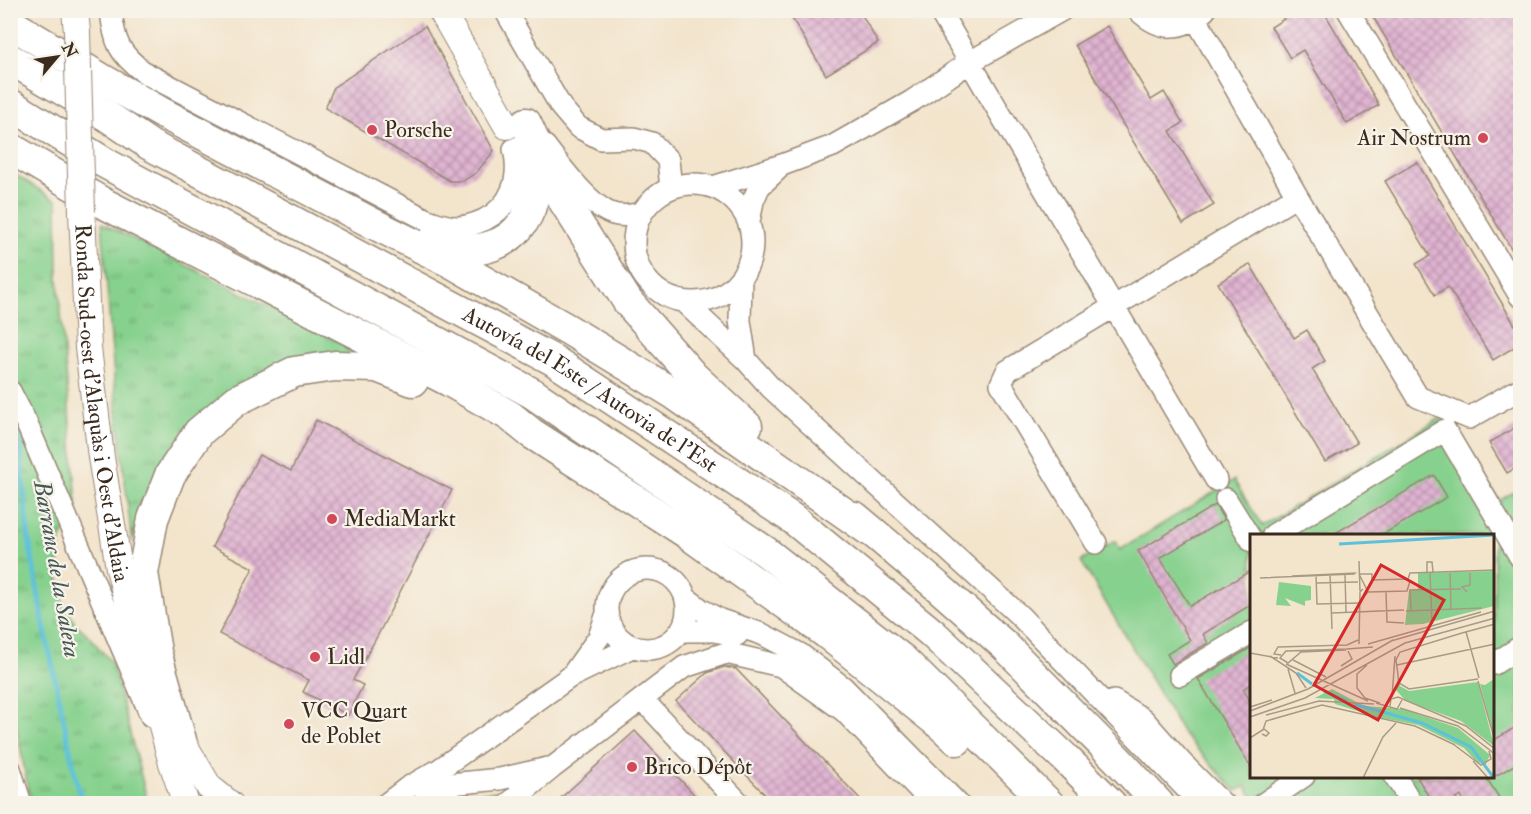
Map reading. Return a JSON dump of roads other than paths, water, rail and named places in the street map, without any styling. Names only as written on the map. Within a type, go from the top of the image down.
[{"type":"highway","points":[[10,23],[164,114],[452,263],[665,388],[870,531]]},
{"type":"highway","name":"Autovía del Este / Autovia de l'Est","points":[[10,59],[107,116],[150,145],[553,360],[793,519],[932,633],[1111,804]]},
{"type":"highway","name":"Autovía del Este / Autovia de l'Est","points":[[10,105],[105,163],[532,393],[766,552],[903,660],[1049,804]]},
{"type":"highway","points":[[248,158],[282,165],[443,245],[460,250],[472,249],[499,244],[512,236],[522,224],[533,199],[530,168],[516,125]]},
{"type":"highway","points":[[516,125],[628,302],[693,376],[769,446],[842,505],[1004,645],[1159,804]]},
{"type":"highway","points":[[10,148],[92,207],[449,381],[510,416],[531,433],[688,534],[826,633],[942,726],[1024,804]]},
{"type":"highway","points":[[176,750],[143,573],[153,519],[170,475],[199,432],[237,400],[294,372],[334,366],[377,368],[444,393],[506,425],[531,433]]},
{"type":"main road","points":[[441,10],[516,125]]},
{"type":"main road","points":[[460,10],[516,125]]},
{"type":"main road","name":"Ronda Sud-oest d'Alaquàs i Oest d'Aldaia","points":[[76,21],[92,207],[88,348],[101,457],[119,568],[151,684],[176,750],[186,804]]},
{"type":"main road","name":"Ronda Sud-oest d'Alaquàs i Oest d'Aldaia","points":[[176,750],[208,787],[230,804]]},
{"type":"street","points":[[111,10],[114,33],[120,48],[130,62],[145,73],[425,219],[441,225],[457,227],[475,225],[489,218],[510,197],[516,182],[514,147],[516,125]]},
{"type":"street","points":[[505,10],[561,107],[578,127],[601,139],[634,138],[652,143],[668,160],[671,188]]},
{"type":"street","points":[[939,10],[1216,480]]},
{"type":"street","points":[[1138,10],[1146,19],[1158,25],[1171,27],[1184,25],[1200,15],[1297,196],[1418,397],[1469,418],[1521,388]]},
{"type":"street","points":[[1348,10],[1521,296]]},
{"type":"street","points":[[712,187],[783,165],[833,146],[1058,11]]},
{"type":"street","points":[[516,125],[595,202],[611,213],[627,216],[641,213]]},
{"type":"street","points":[[749,222],[753,201],[759,187],[783,165]]},
{"type":"street","points":[[698,184],[712,187],[728,195],[740,207],[749,222],[753,242],[750,262],[741,280],[730,291],[716,299],[701,303],[685,303],[666,297],[650,286],[639,270],[634,251],[634,231],[641,213],[653,199],[671,188],[698,184]]},
{"type":"street","points":[[1096,543],[1001,384],[1007,370],[1297,196]]},
{"type":"street","points":[[741,280],[740,321],[746,360]]},
{"type":"street","points":[[685,303],[746,360],[771,388],[1020,616],[1201,804]]},
{"type":"street","points":[[10,391],[26,422],[96,589],[176,750]]},
{"type":"street","points":[[1275,534],[1445,430],[1521,557]]},
{"type":"street","points":[[1226,499],[1250,539]]},
{"type":"street","points":[[570,677],[599,637],[611,589],[619,579],[630,572],[643,568],[656,569],[669,575],[679,584],[687,608],[686,620],[681,631],[672,641],[659,648],[646,650],[632,647],[620,640],[611,629],[606,616]]},
{"type":"street","points":[[685,597],[720,620],[762,634],[800,654],[843,687],[958,804]]},
{"type":"street","points":[[681,631],[713,631],[745,636],[800,654]]},
{"type":"street","points":[[1180,675],[1250,633]]},
{"type":"street","points":[[386,804],[407,788],[437,771],[570,677],[632,647]]},
{"type":"street","points":[[1495,663],[1521,647]]},
{"type":"street","points":[[508,804],[684,667],[726,653],[781,666],[844,711],[933,804]]},
{"type":"street","points":[[1092,690],[1119,703],[1143,719],[1182,763],[1224,804]]},
{"type":"street","points":[[642,699],[740,804]]},
{"type":"street","points":[[10,768],[21,804]]},
{"type":"street","points":[[422,787],[500,779],[552,768]]},
{"type":"street","points":[[402,804],[437,771]]},
{"type":"street","points":[[1263,804],[1302,778]]},
{"type":"street","points":[[1396,778],[1412,804]]},
{"type":"waterway","name":"Barranc de la Saleta","points":[[10,338],[15,387]]},
{"type":"waterway","name":"Barranc de la Saleta","points":[[18,426],[28,535],[44,626],[83,804]]},
{"type":"place","name":"Porsche","points":[[372,130]]},
{"type":"place","name":"Air Nostrum","points":[[1483,138]]},
{"type":"place","name":"MediaMarkt","points":[[332,519]]},
{"type":"place","name":"Lidl","points":[[315,657]]},
{"type":"place","name":"VCC Quart de Poblet","points":[[289,724]]},
{"type":"place","name":"Brico Dépôt","points":[[632,767]]}]
